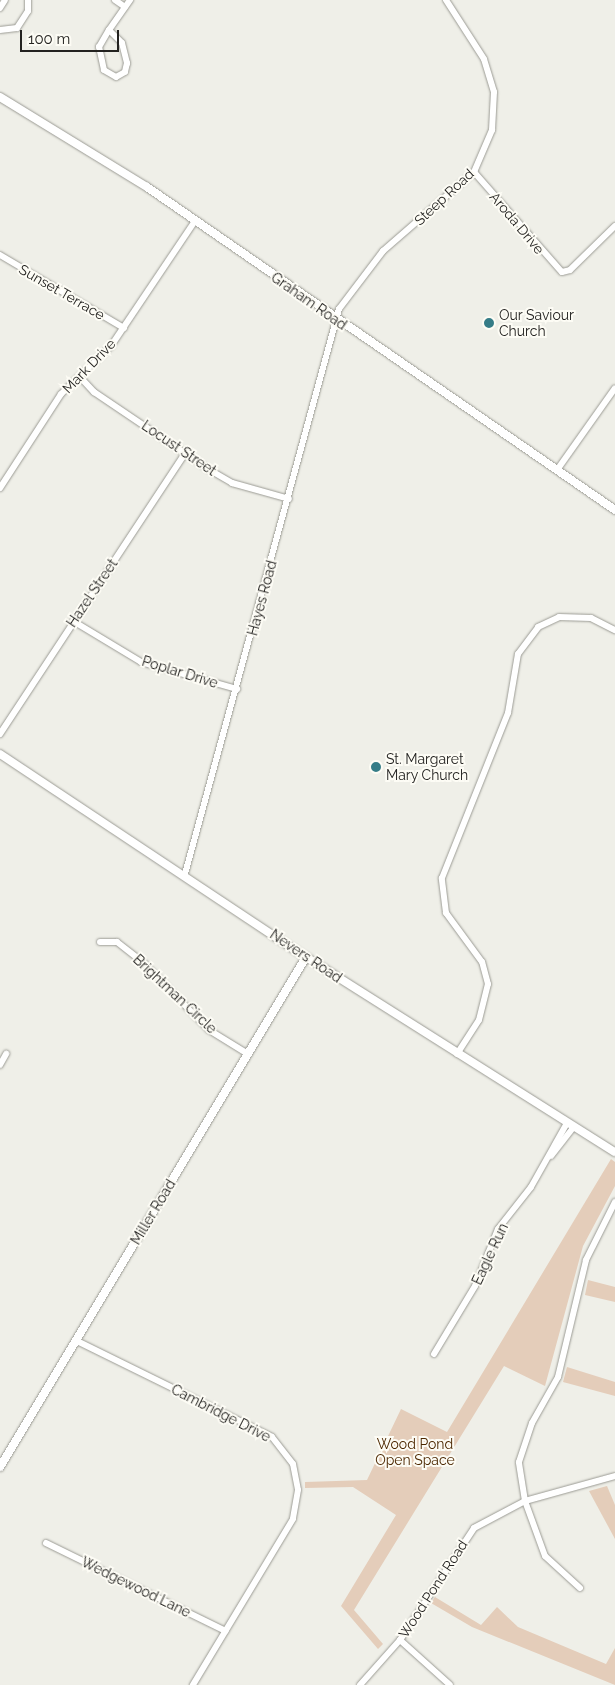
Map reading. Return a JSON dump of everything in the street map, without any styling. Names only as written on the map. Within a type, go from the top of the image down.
[{"type":"street","points":[[0,8],[5,0]]},
{"type":"street","points":[[0,30],[17,28],[28,11],[28,0]]},
{"type":"street","points":[[115,0],[125,7]]},
{"type":"street","points":[[109,30],[122,43],[127,63],[125,72],[116,77],[105,72],[99,50],[109,30],[130,0]]},
{"type":"street","name":"Steep Road","points":[[338,321],[339,309],[383,251],[474,172],[492,130],[494,92],[484,59],[446,0]]},
{"type":"street","name":"Graham Road","points":[[0,97],[195,221],[615,510]]},
{"type":"street","name":"Aroda Drive","points":[[474,172],[562,272],[570,270],[615,226]]},
{"type":"street","name":"Mark Drive","points":[[0,488],[61,394],[80,377],[124,328],[195,221]]},
{"type":"street","name":"Sunset Terrace","points":[[0,255],[124,328]]},
{"type":"street","name":"Hayes Road","points":[[185,874],[338,321]]},
{"type":"street","name":"Locust Street","points":[[80,377],[94,392],[232,483],[288,499]]},
{"type":"street","points":[[557,470],[615,388]]},
{"type":"street","name":"Hazel Street","points":[[0,734],[185,453]]},
{"type":"street","points":[[457,1054],[479,1020],[488,984],[482,962],[446,913],[442,878],[508,713],[518,654],[538,627],[559,617],[591,618],[615,630]]},
{"type":"street","name":"Poplar Drive","points":[[73,621],[141,662],[237,689]]},
{"type":"street","name":"Nevers Road","points":[[0,754],[185,874],[306,957],[615,1152]]},
{"type":"street","name":"Brightman Circle","points":[[100,942],[117,942],[143,962],[209,1030],[248,1054]]},
{"type":"street","name":"Miller Road","points":[[0,1467],[306,957]]},
{"type":"street","points":[[0,1064],[6,1054]]},
{"type":"street","name":"Eagle Run","points":[[434,1354],[475,1286],[498,1229],[571,1125]]},
{"type":"street","points":[[580,1588],[545,1556],[525,1502],[519,1472],[522,1447],[558,1377],[586,1260],[615,1202]]},
{"type":"street","name":"Cambridge Drive","points":[[76,1341],[272,1437],[294,1464],[298,1490],[293,1519],[193,1685]]},
{"type":"street","name":"Wood Pond Road","points":[[360,1685],[400,1640],[474,1528],[525,1502],[615,1476]]},
{"type":"street","name":"Wedgewood Lane","points":[[46,1543],[226,1631]]},
{"type":"street","points":[[400,1640],[450,1685]]},
{"type":"green space","name":"Wood Pond Open Space","points":[[611,1159],[615,1162],[615,1186],[583,1246],[545,1386],[504,1366],[354,1610],[383,1644],[378,1649],[341,1606],[396,1515],[353,1487],[305,1488],[305,1482],[367,1480],[401,1409],[447,1432]]},
{"type":"green space","points":[[588,1280],[615,1287],[615,1302],[585,1295]]},
{"type":"green space","points":[[567,1367],[615,1382],[615,1396],[563,1382]]},
{"type":"green space","points":[[607,1486],[615,1505],[615,1539],[589,1491]]},
{"type":"green space","points":[[435,1597],[481,1625],[497,1607],[518,1627],[606,1664],[615,1648],[615,1685],[472,1627],[431,1603]]},
{"type":"place","name":"Our Saviour Church","points":[[489,323]]},
{"type":"place","name":"St. Margaret Mary Church","points":[[376,767]]}]
